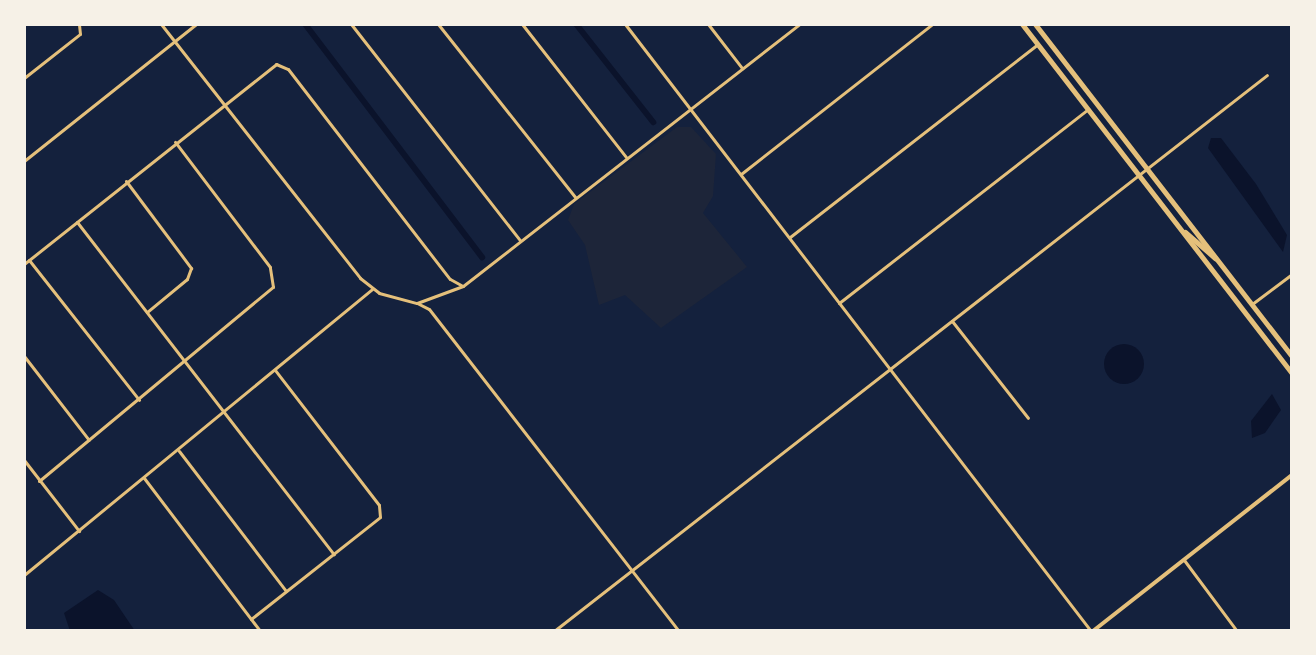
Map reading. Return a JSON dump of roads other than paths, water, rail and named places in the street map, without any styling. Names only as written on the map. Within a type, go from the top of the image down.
[{"type":"main road","points":[[1022,24],[1292,373]]},
{"type":"main road","points":[[1035,24],[1292,356]]},
{"type":"main road","points":[[1181,229],[1216,258]]},
{"type":"street","points":[[24,78],[80,34],[79,24]]},
{"type":"street","points":[[161,24],[372,289],[401,302],[417,303],[429,309],[679,631]]},
{"type":"street","points":[[24,161],[196,24]]},
{"type":"street","points":[[351,24],[520,240]]},
{"type":"street","points":[[438,24],[575,197]]},
{"type":"street","points":[[522,24],[626,157]]},
{"type":"street","points":[[625,24],[790,237],[888,370],[1092,631],[1292,475]]},
{"type":"street","points":[[708,24],[742,68]]},
{"type":"street","points":[[741,174],[932,24]]},
{"type":"street","points":[[417,303],[463,286],[795,25]]},
{"type":"street","points":[[790,237],[1038,44]]},
{"type":"street","points":[[24,264],[276,64],[288,69],[450,279],[463,286]]},
{"type":"street","points":[[554,631],[1267,75]]},
{"type":"street","points":[[839,303],[1088,109]]},
{"type":"street","points":[[39,481],[269,292],[275,280],[175,142]]},
{"type":"street","points":[[24,151],[29,157]]},
{"type":"street","points":[[126,181],[191,268],[187,279],[147,312]]},
{"type":"street","points":[[77,222],[334,554]]},
{"type":"street","points":[[29,260],[139,400]]},
{"type":"street","points":[[1252,304],[1292,274]]},
{"type":"street","points":[[24,575],[372,289]]},
{"type":"street","points":[[951,320],[1028,418]]},
{"type":"street","points":[[24,356],[89,440]]},
{"type":"street","points":[[251,619],[380,517],[379,505],[275,370]]},
{"type":"street","points":[[178,451],[286,591]]},
{"type":"street","points":[[24,460],[79,531]]},
{"type":"street","points":[[143,476],[260,631]]},
{"type":"street","points":[[1184,560],[1237,631]]},
{"type":"waterway","points":[[305,24],[482,257]]},
{"type":"waterway","points":[[576,24],[653,122]]}]
